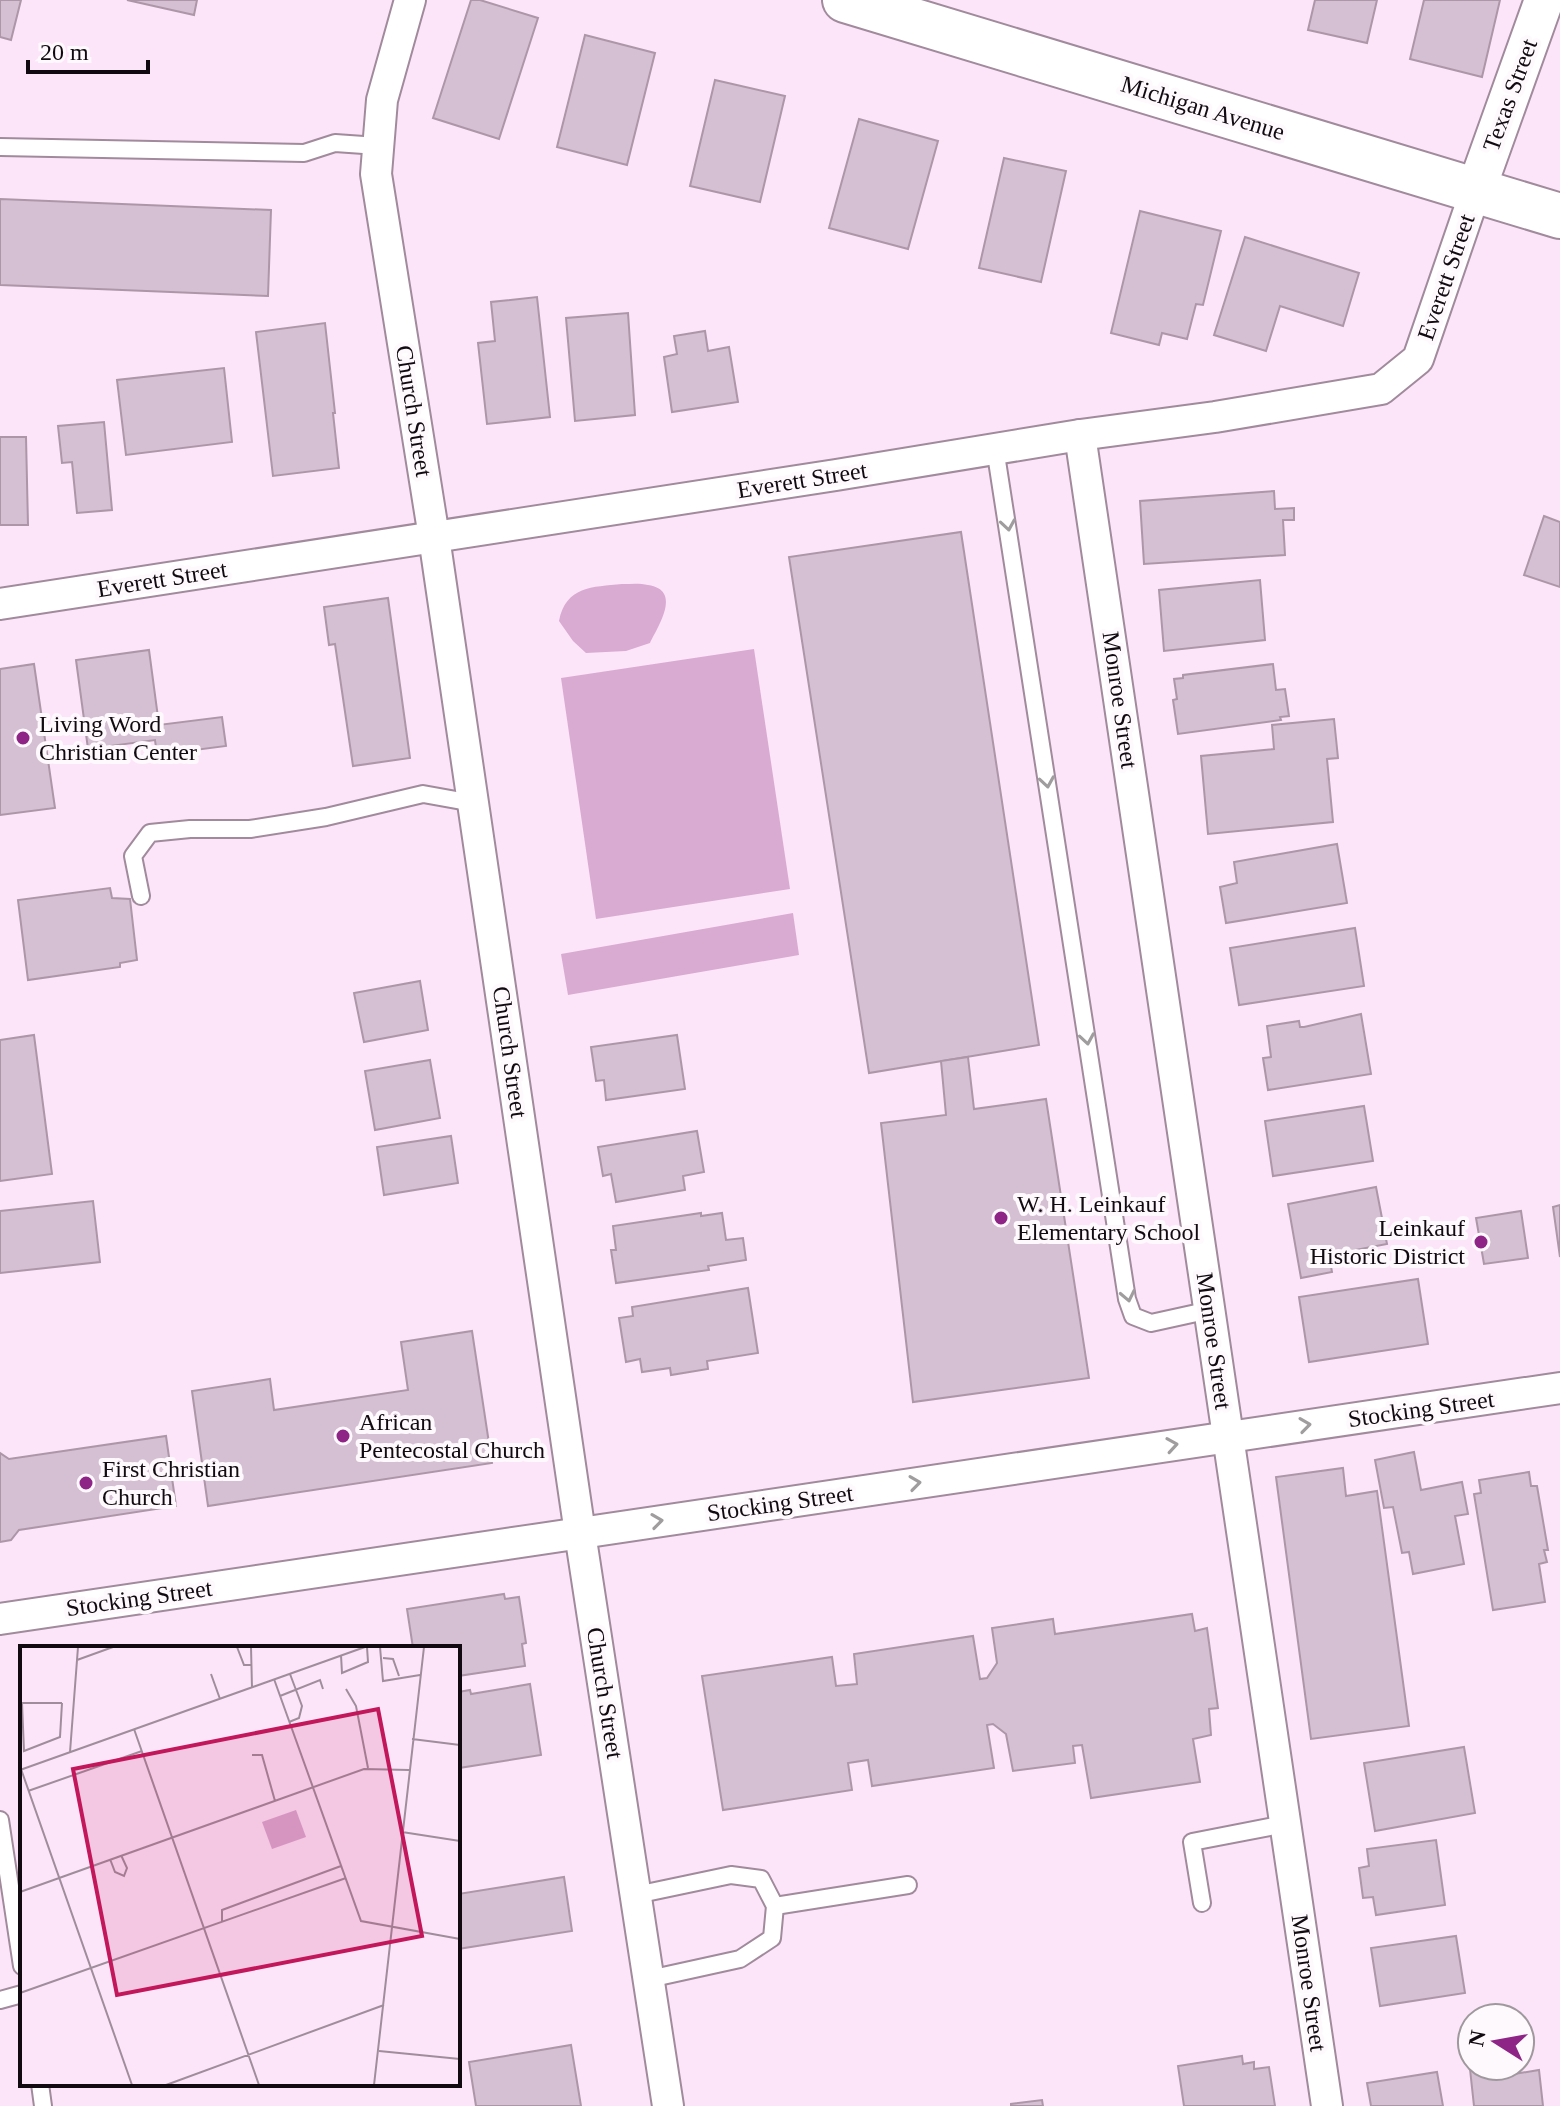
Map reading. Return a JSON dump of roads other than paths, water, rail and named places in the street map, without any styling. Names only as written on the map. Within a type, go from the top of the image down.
[{"type":"main road","name":"Michigan Avenue","points":[[846,0],[1560,216]]},
{"type":"street","name":"Church Street","points":[[410,0],[382,100],[376,174],[434,537],[580,1533],[668,2106]]},
{"type":"street","name":"Texas Street","points":[[1476,190],[1544,0]]},
{"type":"street","name":"Everett Street","points":[[0,604],[1381,389],[1418,359],[1476,190]]},
{"type":"street","name":"Monroe Street","points":[[1080,435],[1327,2106]]},
{"type":"street","name":"Stocking Street","points":[[0,1619],[1560,1388]]},
{"type":"lane","points":[[0,147],[304,153],[335,143],[378,146]]},
{"type":"lane","points":[[995,448],[1127,1299],[1133,1316],[1151,1323],[1210,1310]]},
{"type":"lane","points":[[141,896],[133,856],[150,833],[250,829],[326,817],[423,794],[473,803]]},
{"type":"lane","points":[[0,1820],[20,1953]]},
{"type":"lane","points":[[1202,1903],[1192,1842],[1285,1824]]},
{"type":"lane","points":[[636,1895],[731,1875],[761,1879],[775,1906],[772,1938],[740,1959],[649,1979]]},
{"type":"lane","points":[[775,1906],[908,1885]]},
{"type":"lane","points":[[0,2000],[20,1995]]},
{"type":"lane","points":[[40,2086],[43,2106]]},
{"type":"place","name":"Living Word Christian Center","points":[[23,738]]},
{"type":"place","name":"W. H. Leinkauf Elementary School","points":[[1001,1218]]},
{"type":"place","name":"Leinkauf Historic District","points":[[1481,1242]]},
{"type":"place","name":"African Pentecostal Church","points":[[343,1436]]},
{"type":"place","name":"First Christian Church","points":[[86,1483]]}]
